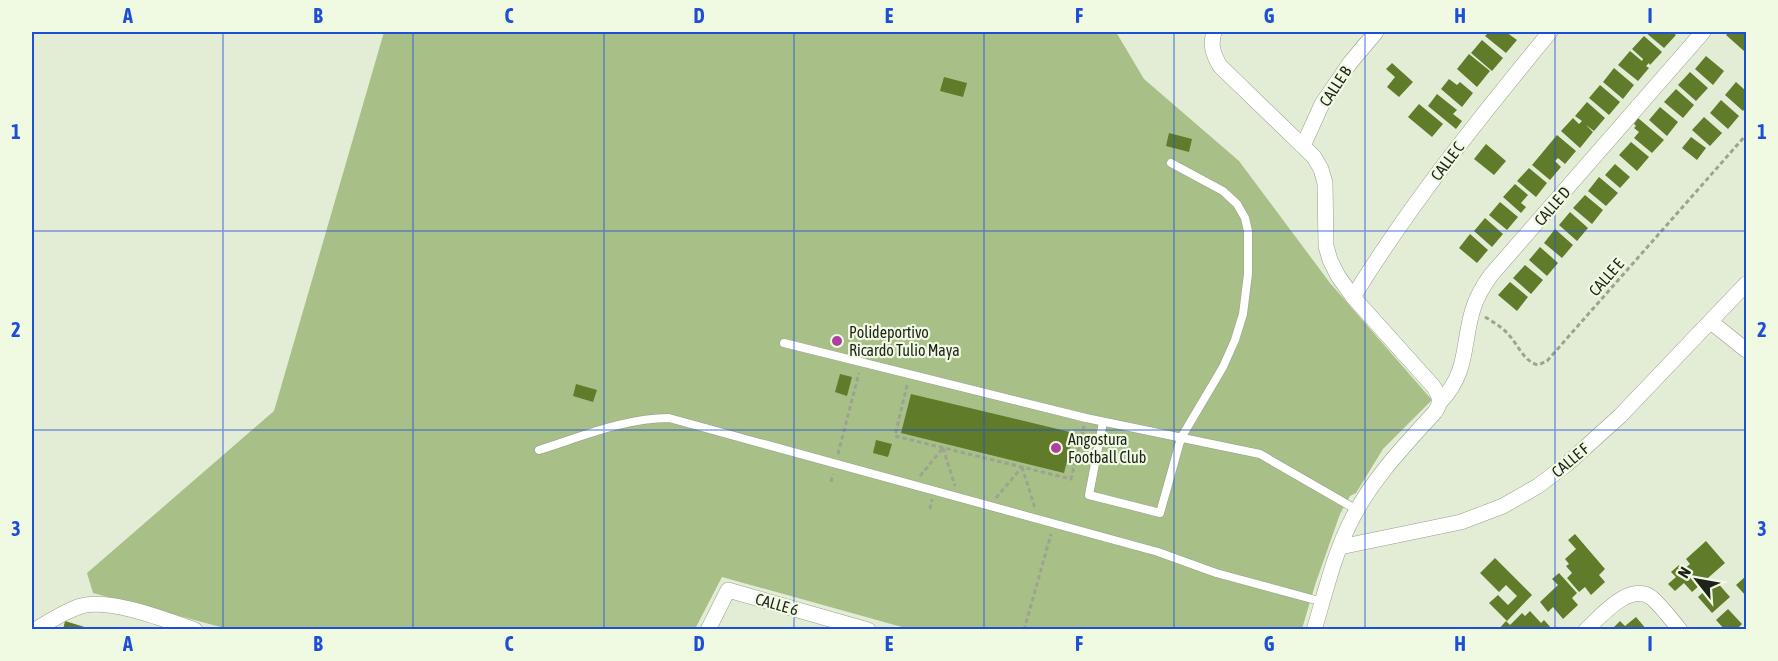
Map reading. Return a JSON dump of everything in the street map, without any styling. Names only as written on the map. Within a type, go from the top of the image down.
[{"type":"street","name":"CALLE B","points":[[1303,146],[1322,104],[1350,63],[1376,32]]},
{"type":"street","name":"CALLE C","points":[[1353,297],[1420,197],[1495,98],[1550,32]]},
{"type":"street","name":"CALLE D","points":[[1314,630],[1340,547],[1356,510],[1376,480],[1438,407],[1462,366],[1472,311],[1478,294],[1491,275],[1703,32]]},
{"type":"street","points":[[1212,39],[1214,57],[1220,66],[1314,157],[1325,183],[1326,246],[1330,260],[1353,297],[1433,386],[1440,396],[1438,407]]},
{"type":"street","name":"CALLE F","points":[[1340,547],[1461,522],[1503,507],[1538,486],[1567,464],[1620,416],[1746,284]]},
{"type":"street","points":[[1711,322],[1746,350]]},
{"type":"street","name":"CALLE 6","points":[[708,630],[728,590],[868,630]]},
{"type":"street","points":[[1586,630],[1621,599],[1633,593],[1643,594],[1656,602],[1680,630]]},
{"type":"street","points":[[35,630],[65,612],[92,604],[125,609],[195,630]]},
{"type":"lane","points":[[1103,422],[1089,495],[1160,513],[1181,438],[1218,375],[1243,315],[1249,248],[1245,218],[1237,204],[1223,191],[1171,163]]},
{"type":"lane","points":[[784,343],[1103,422],[1260,454],[1356,510]]},
{"type":"lane","points":[[539,450],[632,422],[669,418],[1158,552],[1216,573],[1323,602]]},
{"type":"path","name":"CALLE E","points":[[1472,311],[1501,327],[1532,363],[1538,365],[1547,362],[1746,135]]},
{"type":"path","points":[[831,482],[862,362]]},
{"type":"path","points":[[910,375],[895,436],[944,448],[1071,479],[1086,418]]},
{"type":"path","points":[[919,477],[944,448]]},
{"type":"path","points":[[944,448],[956,488]]},
{"type":"path","points":[[995,499],[1022,467]]},
{"type":"path","points":[[1022,467],[1035,511]]},
{"type":"path","points":[[1024,630],[1054,523]]},
{"type":"green space","name":"Polideportivo Ricardo Tulio Maya","points":[[384,32],[1116,32],[1144,79],[1239,161],[1330,283],[1432,400],[1383,449],[1356,493],[1350,496],[1340,514],[1302,629],[909,629],[722,577],[695,629],[228,629],[93,593],[87,573],[274,411]]},
{"type":"building","points":[[1489,32],[1506,32],[1517,40],[1506,53],[1485,36]]},
{"type":"building","points":[[1645,32],[1672,32],[1676,35],[1664,48]]},
{"type":"building","points":[[1729,32],[1746,32],[1744,51],[1726,35]]},
{"type":"building","points":[[1644,36],[1662,52],[1650,65],[1649,63],[1646,66],[1649,68],[1638,81],[1618,65],[1630,51],[1642,61],[1643,59],[1632,49]]},
{"type":"building","points":[[1482,40],[1503,58],[1492,71],[1471,53]]},
{"type":"building","points":[[1469,54],[1490,71],[1477,87],[1457,69]]},
{"type":"building","points":[[1706,56],[1724,71],[1713,85],[1695,69]]},
{"type":"building","points":[[1392,63],[1413,82],[1399,97],[1387,87],[1395,77],[1386,69]]},
{"type":"building","points":[[1614,68],[1634,85],[1623,99],[1603,82]]},
{"type":"building","points":[[1690,72],[1708,88],[1696,101],[1678,85]]},
{"type":"building","points":[[944,77],[967,83],[963,97],[940,91]]},
{"type":"building","points":[[1449,79],[1457,85],[1460,82],[1473,93],[1462,107],[1441,89]]},
{"type":"building","points":[[1736,82],[1746,91],[1746,107],[1743,111],[1725,95]]},
{"type":"building","points":[[1600,85],[1620,102],[1609,115],[1589,98]]},
{"type":"building","points":[[1676,89],[1694,105],[1683,118],[1664,102]]},
{"type":"building","points":[[1437,94],[1457,110],[1453,114],[1462,121],[1456,129],[1428,106]]},
{"type":"building","points":[[1721,100],[1739,116],[1728,129],[1710,113]]},
{"type":"building","points":[[1587,102],[1605,118],[1594,131],[1586,125],[1593,132],[1580,148],[1561,131],[1573,118],[1579,124],[1582,121],[1575,116]]},
{"type":"building","points":[[1419,104],[1443,124],[1432,137],[1408,117]]},
{"type":"building","points":[[1660,107],[1678,122],[1667,136],[1649,120]]},
{"type":"building","points":[[1704,117],[1722,133],[1710,146],[1692,130]]},
{"type":"building","points":[[1638,118],[1664,140],[1652,153],[1634,138],[1639,132],[1634,128]]},
{"type":"building","points":[[1169,133],[1192,139],[1189,152],[1166,146]]},
{"type":"building","points":[[1557,135],[1576,151],[1565,164],[1558,158],[1555,161],[1561,167],[1550,180],[1532,165]]},
{"type":"building","points":[[1691,137],[1706,148],[1697,160],[1682,148]]},
{"type":"building","points":[[1631,142],[1649,157],[1637,171],[1619,155]]},
{"type":"building","points":[[1486,144],[1506,161],[1494,175],[1474,159]]},
{"type":"building","points":[[1615,164],[1630,177],[1620,188],[1605,175]]},
{"type":"building","points":[[1529,168],[1547,183],[1536,197],[1517,181]]},
{"type":"building","points":[[1599,177],[1618,193],[1606,206],[1588,191]]},
{"type":"building","points":[[1515,184],[1528,195],[1521,203],[1526,207],[1521,213],[1503,197]]},
{"type":"building","points":[[1585,195],[1603,210],[1592,224],[1573,208]]},
{"type":"building","points":[[1500,202],[1518,217],[1507,230],[1489,215]]},
{"type":"building","points":[[1570,212],[1588,228],[1577,241],[1559,225]]},
{"type":"building","points":[[1485,218],[1503,234],[1492,247],[1474,231]]},
{"type":"building","points":[[1555,229],[1573,245],[1562,258],[1544,243]]},
{"type":"building","points":[[1470,234],[1488,250],[1477,263],[1459,248]]},
{"type":"building","points":[[1540,247],[1558,263],[1547,276],[1529,260]]},
{"type":"building","points":[[1525,265],[1543,280],[1531,294],[1513,278]]},
{"type":"building","points":[[1510,282],[1528,297],[1517,311],[1498,295]]},
{"type":"building","points":[[840,374],[852,377],[847,396],[835,392]]},
{"type":"building","points":[[576,384],[597,390],[593,402],[573,396]]},
{"type":"building","points":[[911,394],[1074,433],[1064,473],[901,433]]},
{"type":"building","points":[[876,440],[892,444],[888,457],[873,453]]},
{"type":"building","points":[[1575,534],[1605,569],[1599,575],[1605,582],[1591,595],[1585,587],[1579,592],[1567,578],[1572,573],[1566,566],[1569,564],[1565,559],[1576,549],[1568,540]]},
{"type":"building","points":[[1706,541],[1725,563],[1692,592],[1684,583],[1675,591],[1668,584],[1676,577],[1671,572],[1679,565],[1683,570],[1690,564],[1686,559]]},
{"type":"building","points":[[1495,558],[1532,595],[1507,621],[1489,603],[1498,595],[1508,605],[1517,596],[1506,585],[1499,592],[1480,573]]},
{"type":"building","points":[[1559,573],[1577,593],[1572,598],[1578,605],[1563,619],[1553,607],[1548,612],[1540,602],[1558,585],[1552,579]]},
{"type":"building","points":[[1746,576],[1746,596],[1736,585]]},
{"type":"building","points":[[1716,581],[1730,597],[1712,613],[1698,597]]},
{"type":"building","points":[[1728,609],[1742,624],[1736,630],[1725,630],[1716,620]]},
{"type":"building","points":[[1530,611],[1541,623],[1544,620],[1553,630],[1498,630],[1506,621],[1510,625],[1522,613],[1525,616]]},
{"type":"building","points":[[1636,617],[1647,630],[1611,630],[1620,621],[1625,626]]},
{"type":"building","points":[[65,621],[91,629],[91,630],[63,630]]},
{"type":"place","name":"Polideportivo Ricardo Tulio Maya","points":[[837,341]]},
{"type":"place","name":"Angostura Football Club","points":[[1056,448]]}]
